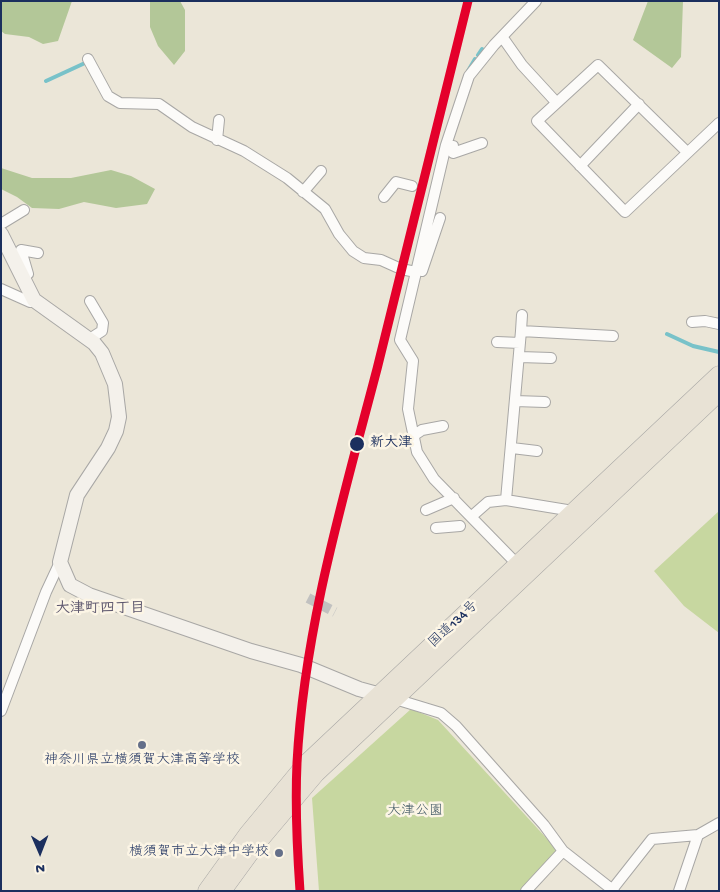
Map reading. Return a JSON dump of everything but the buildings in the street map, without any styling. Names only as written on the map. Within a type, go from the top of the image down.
[{"type":"highway","name":"国道134号","points":[[222,891],[257,843],[316,773],[388,697],[573,511],[719,374]]},
{"type":"highway","name":"国道134号","points":[[207,891],[248,834],[306,764],[388,697],[719,392]]},
{"type":"street","points":[[518,565],[434,479],[416,452],[408,409],[413,361],[400,340],[446,145],[469,76],[480,60],[503,38],[536,1]]},
{"type":"street","points":[[503,38],[522,65],[556,102]]},
{"type":"street","points":[[88,59],[108,96],[120,103],[160,104],[192,127],[244,151],[287,178],[325,209],[339,234],[353,252],[364,258],[381,260],[415,274],[421,273],[440,218]]},
{"type":"street","points":[[688,152],[598,65],[537,121],[625,212],[719,123]]},
{"type":"street","points":[[580,166],[638,104]]},
{"type":"street","points":[[217,140],[219,120]]},
{"type":"street","points":[[446,145],[453,146],[453,153],[482,143]]},
{"type":"street","points":[[304,192],[321,171]]},
{"type":"street","points":[[384,197],[396,182],[412,186]]},
{"type":"street","points":[[1,224],[24,210]]},
{"type":"street","points":[[1,234],[34,300],[94,343],[102,353],[115,384],[119,417],[112,441],[77,495],[60,562],[46,592],[1,711]]},
{"type":"street","points":[[23,277],[28,274],[21,250],[38,252]]},
{"type":"street","points":[[1,288],[30,302],[34,300]]},
{"type":"street","points":[[88,340],[102,331],[103,323],[90,301]]},
{"type":"street","points":[[506,500],[520,357],[522,315]]},
{"type":"street","points":[[692,322],[705,321],[719,324]]},
{"type":"street","points":[[521,331],[613,336]]},
{"type":"street","points":[[497,342],[520,343]]},
{"type":"street","points":[[520,357],[550,358]]},
{"type":"street","points":[[516,401],[544,402]]},
{"type":"street","points":[[413,436],[422,430],[443,426]]},
{"type":"street","points":[[512,448],[537,451]]},
{"type":"street","points":[[426,510],[454,498]]},
{"type":"street","points":[[472,516],[488,502],[506,500],[573,511]]},
{"type":"street","points":[[436,528],[460,526]]},
{"type":"street","points":[[60,562],[70,585],[89,595],[251,651],[322,672],[359,689],[441,713],[456,726],[544,825],[563,851],[613,890],[652,840],[698,835],[719,823]]},
{"type":"street","points":[[679,891],[698,835]]},
{"type":"street","points":[[526,891],[563,851]]},
{"type":"green space","points":[[1,1],[72,1],[58,41],[43,44],[29,37],[5,34],[1,31]]},
{"type":"green space","points":[[150,1],[180,1],[185,10],[185,51],[174,65],[158,46],[150,27]]},
{"type":"green space","points":[[648,1],[683,1],[681,57],[672,68],[633,40]]},
{"type":"green space","points":[[1,168],[32,178],[71,178],[111,170],[131,176],[155,189],[147,204],[116,208],[84,202],[59,209],[32,208],[17,197],[1,189]]},
{"type":"green space","points":[[719,511],[719,633],[684,606],[654,571]]},
{"type":"green space","name":"大津公園","points":[[411,709],[438,720],[560,853],[522,891],[319,891],[312,798]]},
{"type":"waterway","points":[[478,55],[482,49]]},
{"type":"waterway","points":[[468,71],[475,59]]},
{"type":"waterway","points":[[46,81],[85,63]]},
{"type":"waterway","points":[[667,334],[693,346],[719,352]]},
{"type":"tunnel","points":[[308,598],[335,612]]},
{"type":"transit line","points":[[300,891],[296,795],[297,763],[301,713],[316,614],[339,515],[389,323],[468,1]]},
{"type":"place","name":"新大津","points":[[357,444]]},
{"type":"place","name":"神奈川県立横須賀大津高等学校","points":[[142,745]]},
{"type":"place","name":"横須賀市立大津中学校","points":[[279,853]]},
{"type":"district","name":"大津町四丁目","points":[[100,610]]}]
